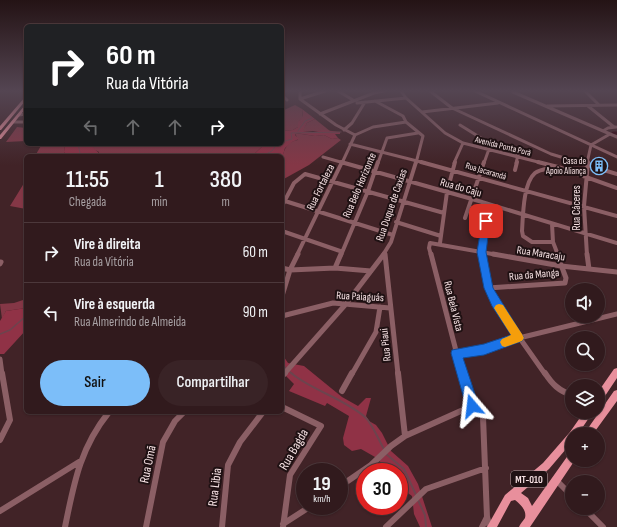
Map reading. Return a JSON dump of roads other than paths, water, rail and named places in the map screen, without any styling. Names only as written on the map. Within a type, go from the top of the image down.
[{"type":"main road","points":[[0,129],[11,116]]},
{"type":"main road","points":[[0,138],[18,116]]},
{"type":"main road","points":[[605,386],[617,372]]},
{"type":"main road","points":[[593,427],[617,394]]},
{"type":"main road","name":"MT-010","points":[[491,527],[508,498],[521,485],[546,466],[565,443]]},
{"type":"main road","name":"MT-010","points":[[524,527],[565,467]]},
{"type":"main road","points":[[508,498],[514,494],[519,497],[528,507],[530,517]]},
{"type":"street","points":[[322,116],[344,130],[355,135],[383,123],[406,122]]},
{"type":"street","points":[[344,130],[352,123],[357,116]]},
{"type":"street","points":[[402,116],[406,122],[418,133]]},
{"type":"street","name":"Avenida Ponta Porã","points":[[426,116],[445,133],[463,143],[558,167],[617,188]]},
{"type":"street","points":[[468,116],[551,154],[617,174]]},
{"type":"street","points":[[529,116],[617,157]]},
{"type":"street","points":[[567,116],[617,137]]},
{"type":"street","points":[[601,116],[616,127]]},
{"type":"street","points":[[13,122],[24,122]]},
{"type":"street","points":[[460,125],[481,138],[505,148],[519,156],[515,170]]},
{"type":"street","points":[[603,131],[616,127]]},
{"type":"street","name":"Rua Belo Horizonte","points":[[335,268],[340,251],[368,191],[389,136],[418,133]]},
{"type":"street","name":"Rua Duque de Caxias","points":[[284,374],[345,305],[385,253],[393,235],[396,222],[411,182],[423,139],[418,133]]},
{"type":"street","points":[[591,145],[610,134]]},
{"type":"street","name":"Rua Fortaleza","points":[[284,290],[290,270],[304,239],[355,135]]},
{"type":"street","points":[[440,243],[447,192],[457,154],[463,143]]},
{"type":"street","name":"Rua Jacarandá","points":[[350,144],[417,160],[617,216]]},
{"type":"street","name":"Rua Cáceres","points":[[589,269],[585,233],[585,177],[586,165],[591,145]]},
{"type":"street","points":[[465,218],[489,149]]},
{"type":"street","name":"Rua do Caju","points":[[323,157],[472,198],[617,243]]},
{"type":"street","points":[[553,242],[532,242],[523,236],[523,215],[527,191],[533,174],[558,167]]},
{"type":"street","points":[[393,235],[285,201],[292,185],[302,175],[306,174],[444,213]]},
{"type":"street","points":[[486,221],[481,252],[488,288],[519,338],[551,382],[565,393]]},
{"type":"street","points":[[396,222],[441,236]]},
{"type":"street","points":[[552,224],[553,242],[562,266]]},
{"type":"street","points":[[284,232],[340,251]]},
{"type":"street","name":"Rua Bela Vista","points":[[440,243],[430,243],[429,248],[456,353],[472,406],[479,407],[482,411],[486,468],[487,517],[491,527]]},
{"type":"street","name":"Rua Maracaju","points":[[440,243],[481,252],[562,266],[617,272]]},
{"type":"street","name":"Rua Piaui","points":[[385,253],[405,436]]},
{"type":"street","name":"Rua da Manga","points":[[488,288],[565,283],[566,278],[562,266]]},
{"type":"street","points":[[284,268],[290,270],[335,268],[371,271]]},
{"type":"street","name":"Rua Paiaguás","points":[[284,316],[334,304],[390,308]]},
{"type":"street","points":[[342,391],[376,332],[380,308]]},
{"type":"street","points":[[456,353],[484,349],[519,338],[617,314]]},
{"type":"street","points":[[0,359],[10,420],[0,440]]},
{"type":"street","points":[[348,481],[371,465],[391,446],[405,436],[472,406]]},
{"type":"street","name":"Rua Bagda","points":[[283,526],[290,475],[321,426],[284,408]]},
{"type":"street","points":[[65,527],[79,462],[95,428],[107,414]]},
{"type":"street","name":"Rua Omã","points":[[146,527],[163,442],[175,421],[182,414]]},
{"type":"street","name":"Rua Libia","points":[[222,527],[228,465],[240,442],[261,414]]},
{"type":"street","points":[[0,511],[24,494],[79,462]]},
{"type":"street","points":[[386,527],[410,502],[426,489],[486,468]]},
{"type":"street","points":[[556,480],[565,489]]},
{"type":"street","points":[[283,526],[298,515]]},
{"type":"street","points":[[591,515],[603,527]]},
{"type":"street","points":[[482,527],[487,517]]},
{"type":"waterway","points":[[298,131],[305,121],[312,118]]},
{"type":"waterway","points":[[284,141],[292,139],[291,133],[341,132]]},
{"type":"waterway","points":[[78,146],[81,154]]},
{"type":"waterway","points":[[266,154],[272,151],[276,146]]},
{"type":"waterway","points":[[0,334],[10,330],[24,318]]},
{"type":"waterway","points":[[289,371],[293,374]]},
{"type":"waterway","points":[[291,373],[309,385],[356,410],[365,417],[373,428],[384,449]]},
{"type":"waterway","points":[[386,454],[404,469],[416,495]]},
{"type":"waterway","points":[[418,500],[425,515],[426,527]]},
{"type":"place","name":"Casa de Apoio Aliança","points":[[599,166]]}]
